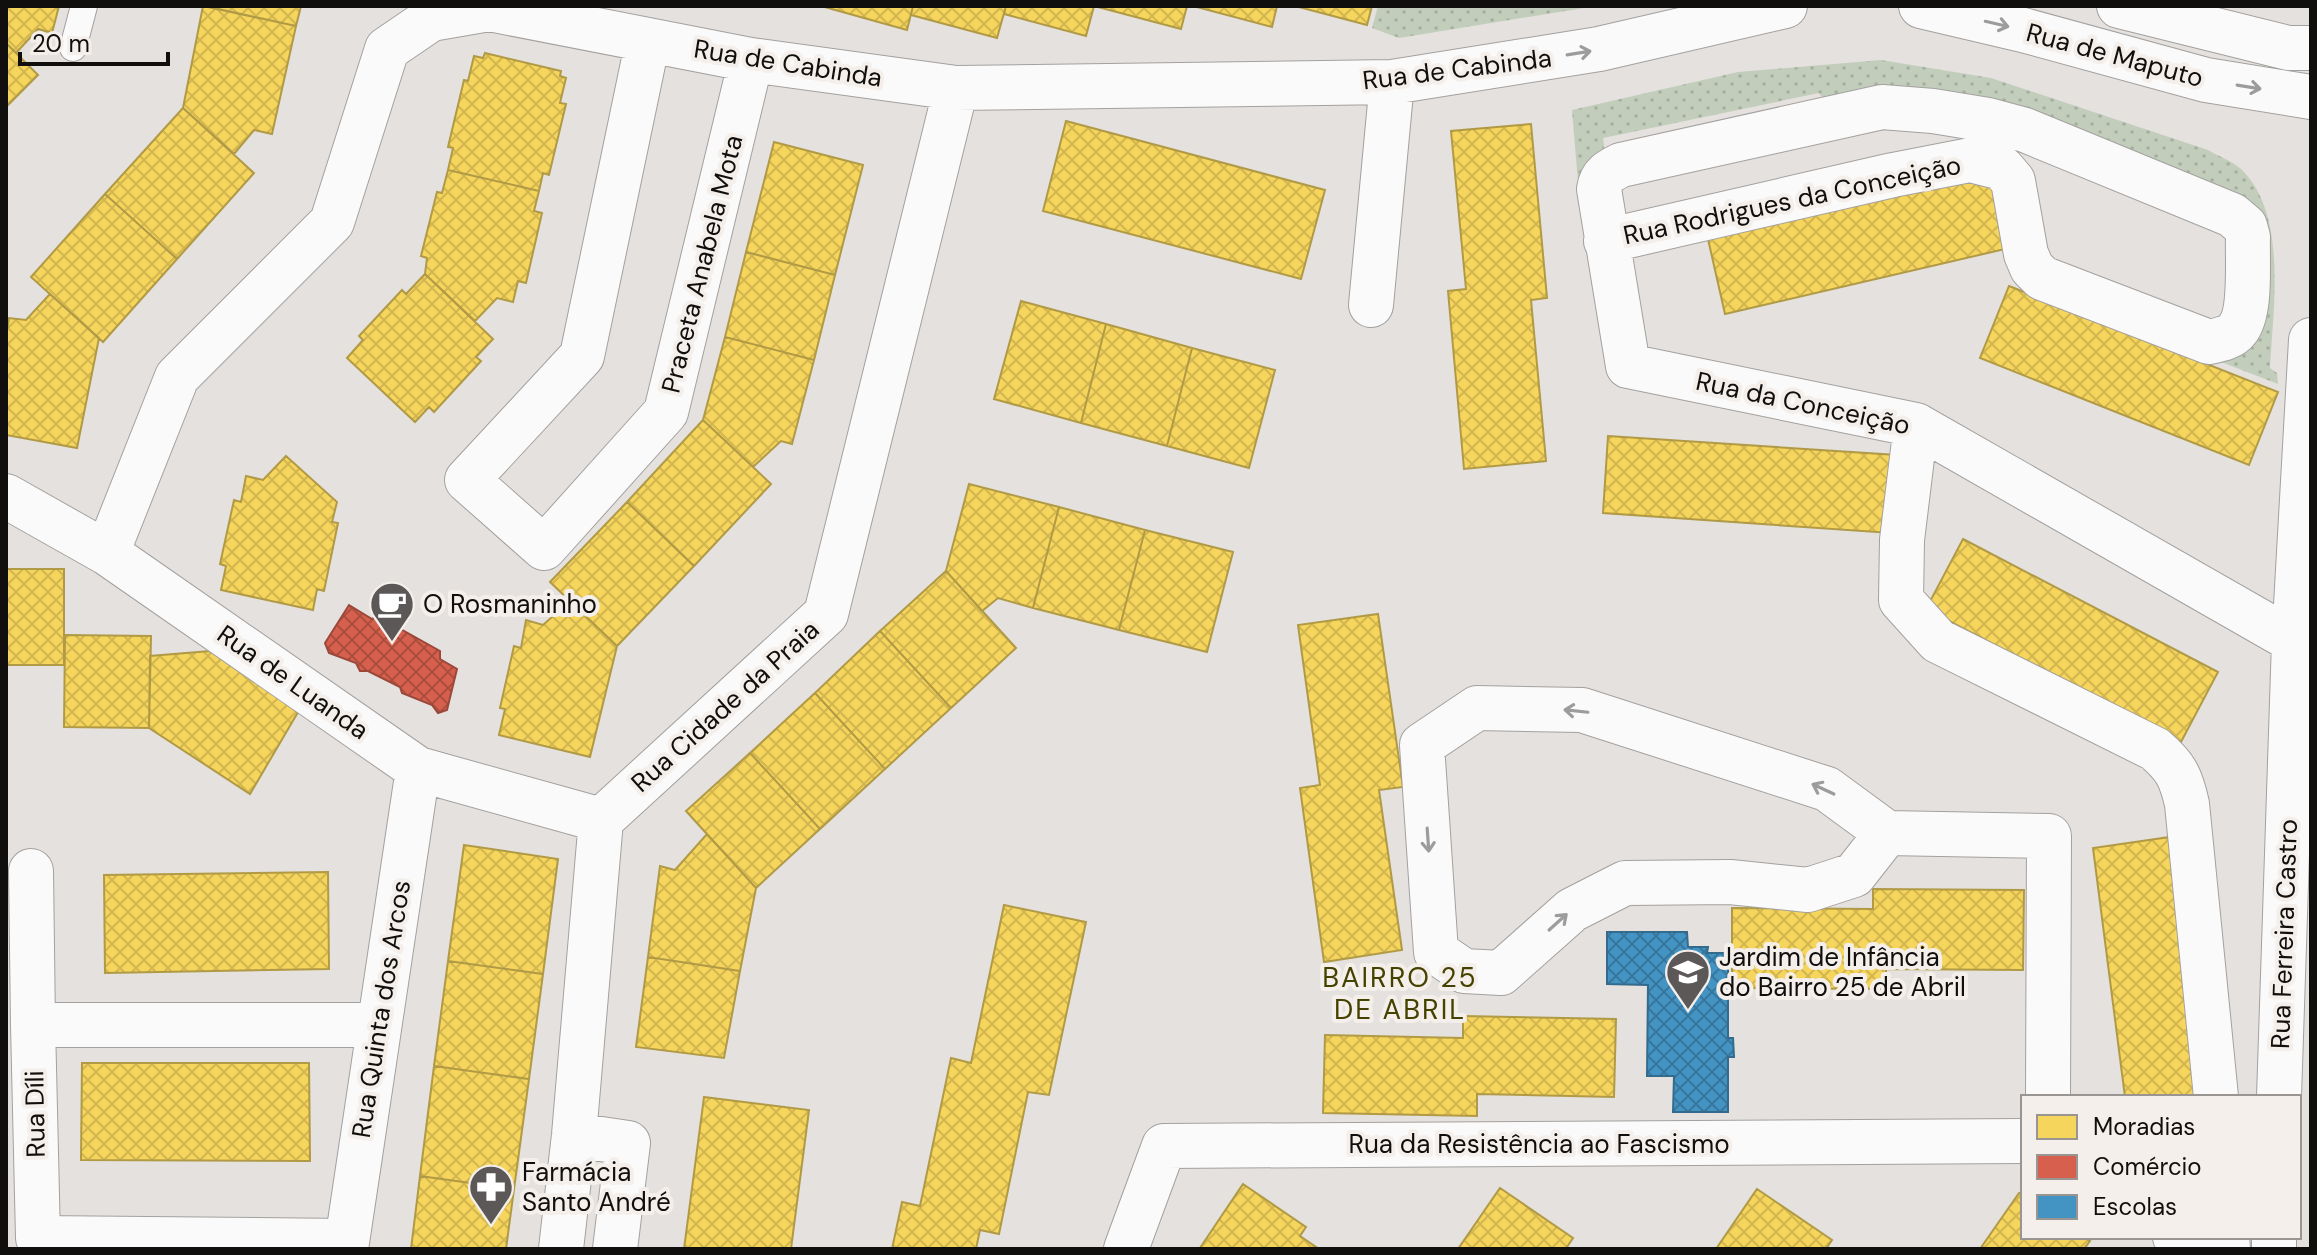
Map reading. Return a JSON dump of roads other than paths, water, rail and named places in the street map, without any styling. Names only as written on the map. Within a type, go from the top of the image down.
[{"type":"street","name":"Rua de Cabinda","points":[[107,553],[177,377],[332,222],[387,49],[431,19],[489,9],[751,60],[956,88],[1392,82],[1599,49],[1785,6]]},
{"type":"street","name":"Rua de Maputo","points":[[1921,6],[2023,30],[2206,80],[2311,97]]},
{"type":"street","name":"Rua de Maputo","points":[[2119,6],[2288,48],[2311,48]]},
{"type":"street","name":"Praceta Anabela Mota","points":[[648,40],[582,356],[467,480],[544,548],[666,412],[751,60]]},
{"type":"street","points":[[1371,305],[1392,82]]},
{"type":"street","name":"Rua Cidade da Praia","points":[[601,820],[826,614],[956,88]]},
{"type":"street","name":"Rua Rodrigues da Conceição","points":[[1599,189],[1607,171],[1621,165],[1882,107],[1988,120],[2025,130],[2241,221],[2248,237],[2245,316],[2236,332],[2223,340],[2209,342],[2042,278],[2032,268],[2026,254],[2013,181],[2002,168],[1970,160],[1606,241]]},
{"type":"street","name":"Rua da Conceição","points":[[1599,189],[1628,366],[1916,425],[2303,642]]},
{"type":"street","name":"Rua Ferreira Castro","points":[[2279,1095],[2303,642],[2311,340]]},
{"type":"street","points":[[1916,425],[1902,540],[1901,600],[1938,641],[2155,749],[2170,762],[2182,779],[2216,1095]]},
{"type":"street","name":"Rua de Luanda","points":[[6,496],[107,553],[418,769],[601,820]]},
{"type":"street","points":[[1887,833],[1854,875],[1808,890],[1730,882],[1625,883],[1572,910],[1501,973],[1464,971],[1436,952],[1422,745],[1477,708],[1582,710],[1827,789],[1887,833],[2049,836],[2048,1095]]},
{"type":"street","name":"Rua Quinta dos Arcos","points":[[346,1245],[418,769]]},
{"type":"street","points":[[561,1249],[601,820]]},
{"type":"street","points":[[31,871],[33,1025],[377,1025]]},
{"type":"street","name":"Rua Díli","points":[[33,1025],[38,1238],[346,1245]]},
{"type":"street","points":[[574,1135],[628,1143],[615,1249]]},
{"type":"street","name":"Rua da Resistência ao Fascismo","points":[[1126,1249],[1164,1146],[2021,1141]]},
{"type":"lane","points":[[73,48],[84,6]]},
{"type":"place","name":"O Rosmaninho","points":[[392,643]]},
{"type":"place","name":"Jardim de Infância do Bairro 25 de Abril","points":[[1688,1011]]},
{"type":"place","name":"Farmácia Santo André","points":[[491,1226]]},
{"type":"district","name":"BAIRRO 25 DE ABRIL","points":[[1400,993]]}]
